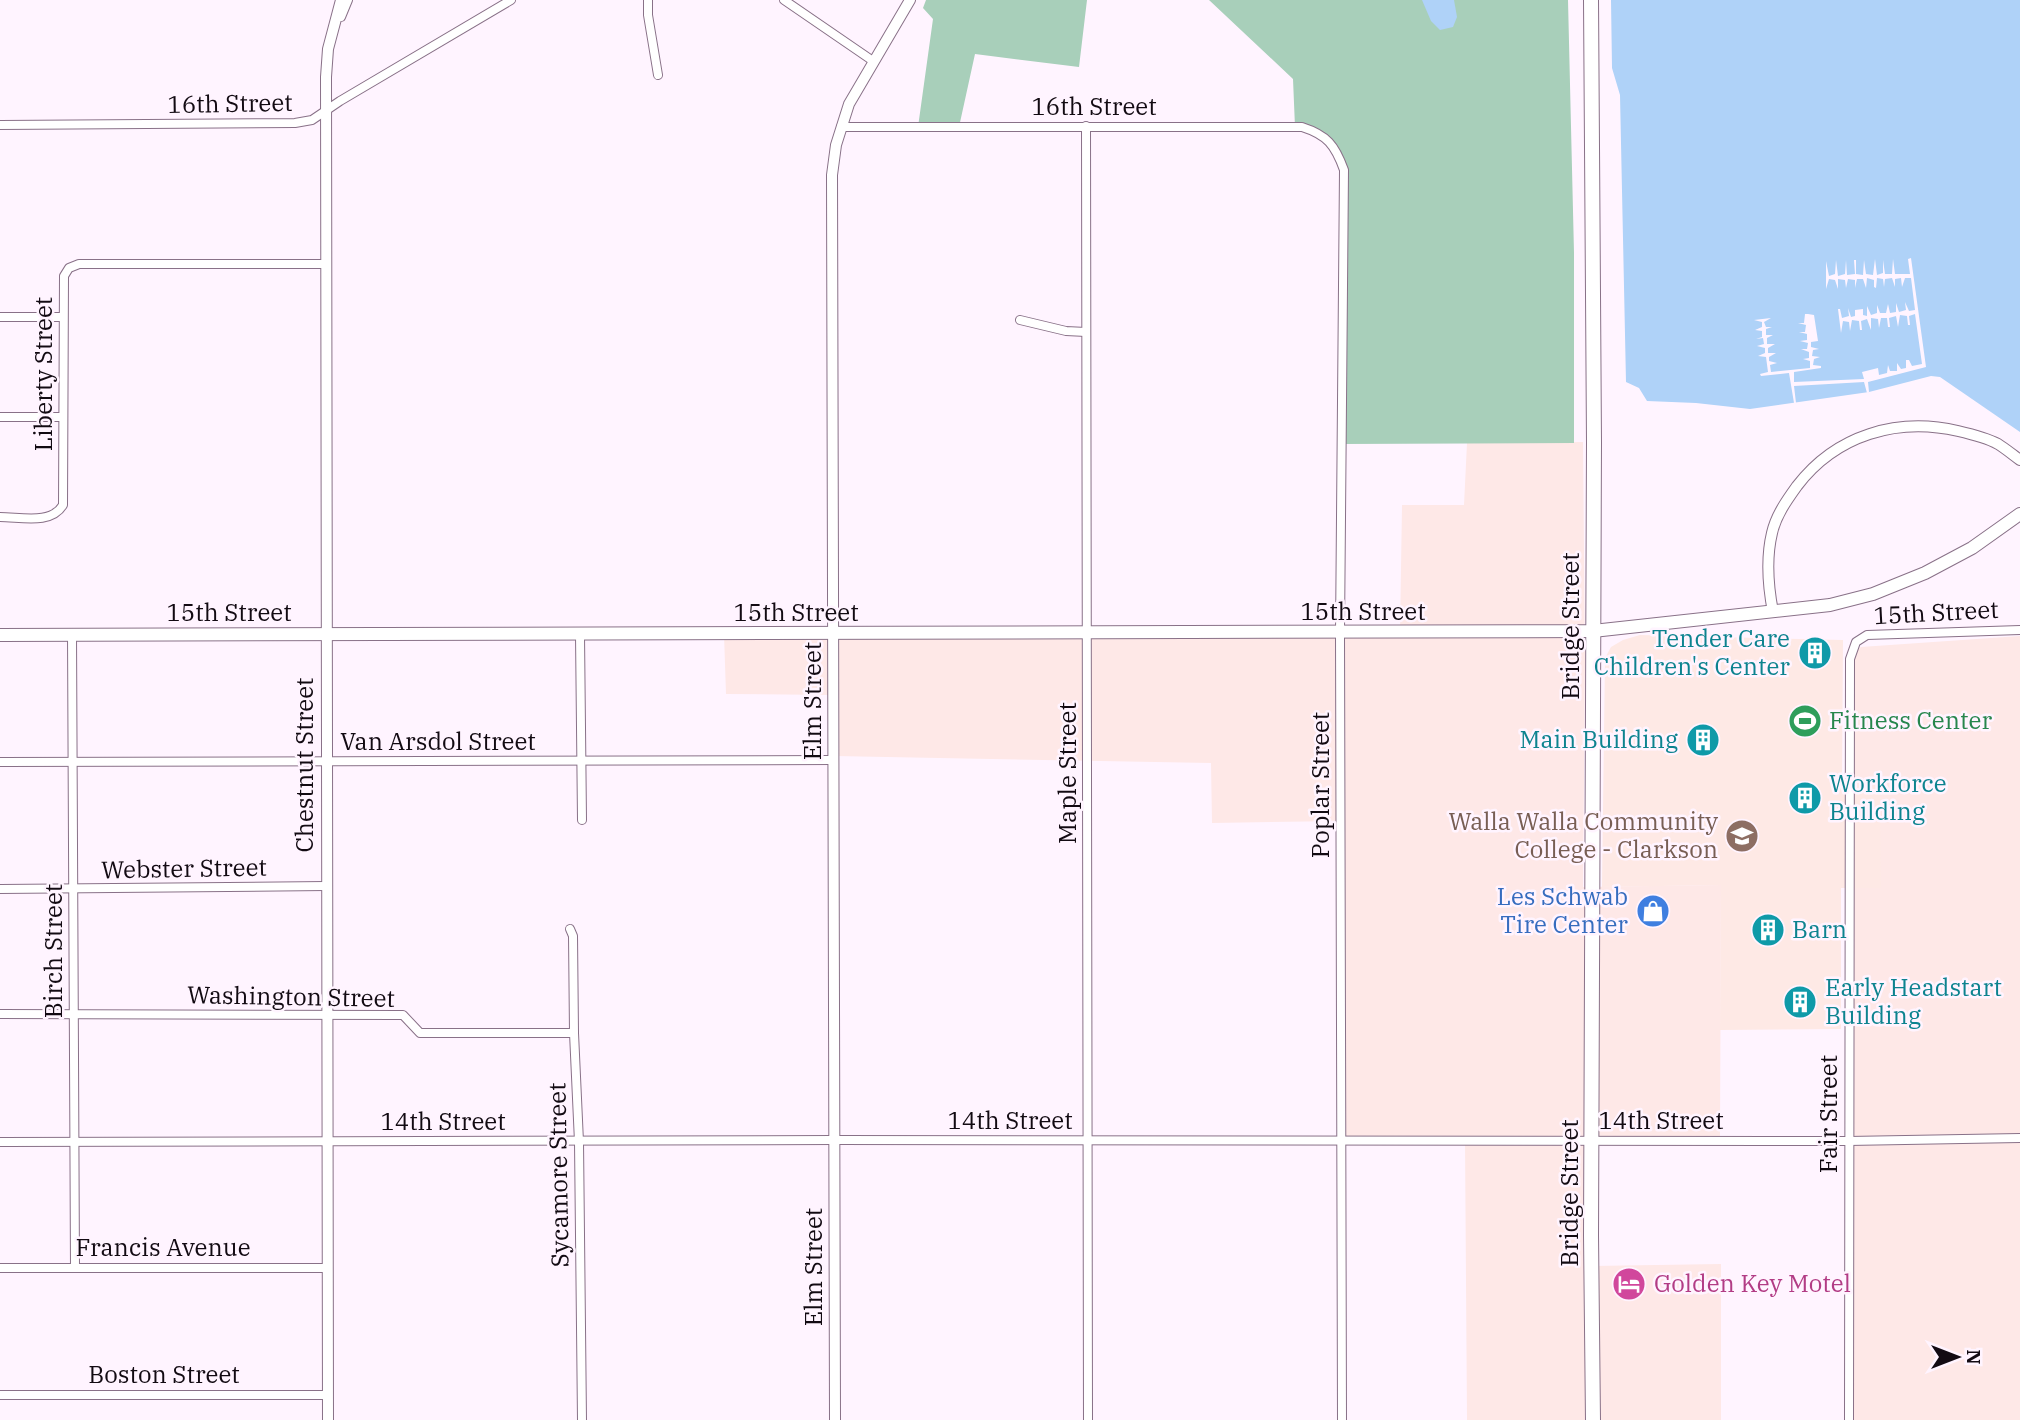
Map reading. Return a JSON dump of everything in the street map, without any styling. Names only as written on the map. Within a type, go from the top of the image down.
[{"type":"highway","name":"Bridge Street","points":[[1591,0],[1594,442],[1591,1235],[1593,1420]]},
{"type":"main road","name":"15th Street","points":[[0,635],[1593,631],[1830,605],[1872,594],[1925,573],[1972,548],[2019,515]]},
{"type":"street","name":"Chestnut Street","points":[[328,1420],[326,111],[328,49],[341,0]]},
{"type":"street","points":[[328,49],[348,0]]},
{"type":"street","name":"16th Street","points":[[0,125],[295,123],[312,120],[511,0]]},
{"type":"street","points":[[648,0],[658,75]]},
{"type":"street","points":[[784,0],[873,61]]},
{"type":"street","name":"Elm Street","points":[[835,1420],[832,175],[836,145],[849,104],[910,0]]},
{"type":"street","name":"16th Street","points":[[841,127],[1302,127],[1321,133],[1338,152]]},
{"type":"street","name":"Maple Street","points":[[1086,127],[1088,1420]]},
{"type":"street","name":"Poplar Street","points":[[1338,152],[1344,170],[1340,633],[1342,1420]]},
{"type":"street","name":"Liberty Street","points":[[0,517],[50,517],[58,513],[63,505],[64,276],[69,268],[79,264],[327,264]]},
{"type":"street","points":[[0,317],[63,317]]},
{"type":"street","points":[[1020,320],[1066,331],[1086,332]]},
{"type":"street","points":[[0,417],[63,417]]},
{"type":"street","points":[[1773,612],[1769,570],[1772,531],[1785,502],[1805,475],[1830,452],[1858,437],[1886,429],[1934,426],[1967,433],[1998,444],[2020,460]]},
{"type":"street","name":"15th Street","points":[[1856,642],[1867,635],[2020,629]]},
{"type":"street","name":"Birch Street","points":[[72,634],[75,1268]]},
{"type":"street","points":[[580,635],[582,820]]},
{"type":"street","name":"Fair Street","points":[[1849,1420],[1850,659],[1856,642]]},
{"type":"street","name":"Van Arsdol Street","points":[[0,762],[834,760]]},
{"type":"street","name":"Webster Street","points":[[0,889],[326,887]]},
{"type":"street","name":"Sycamore Street","points":[[569,929],[573,936],[579,1142],[582,1420]]},
{"type":"street","name":"Washington Street","points":[[0,1014],[403,1015],[420,1034],[574,1034]]},
{"type":"street","name":"14th Street","points":[[0,1142],[1849,1141],[2020,1138]]},
{"type":"street","name":"Francis Avenue","points":[[0,1268],[327,1268]]},
{"type":"street","name":"Boston Street","points":[[0,1395],[328,1395]]},
{"type":"shaded area","points":[[1583,442],[1583,887],[1721,885],[1720,1140],[1593,1140],[1592,1266],[1721,1264],[1721,1420],[1467,1420],[1465,1141],[1341,1141],[1341,821],[1212,823],[1211,763],[834,756],[834,695],[726,694],[724,634],[1400,633],[1402,505],[1464,505],[1467,443]]},
{"type":"shaded area","name":"Walla Walla Community College - Clarkson","points":[[1640,635],[1843,640],[1842,787],[1880,787],[1881,888],[1841,888],[1841,1029],[1720,1030],[1721,885],[1602,887],[1605,658],[1611,647]]},
{"type":"shaded area","points":[[2020,636],[2020,1420],[1849,1420],[1848,1141],[1855,652],[1861,647]]},
{"type":"green space","points":[[926,0],[1087,0],[1079,67],[975,54],[959,127],[918,127],[933,19],[923,8]]},
{"type":"green space","points":[[1209,0],[1568,0],[1574,253],[1574,443],[1341,444],[1344,170],[1321,133],[1295,127],[1293,79]]},
{"type":"water","points":[[1422,0],[1454,0],[1457,17],[1453,27],[1440,30],[1431,21]]},
{"type":"water","points":[[1611,0],[2020,0],[2020,432],[1940,377],[1931,376],[1869,392],[1750,409],[1647,401],[1639,388],[1626,382],[1620,95],[1612,68]]},
{"type":"pier","points":[[1911,258],[1926,367],[1868,382],[1867,393],[1864,382],[1794,386],[1796,403],[1789,373],[1761,376],[1760,374],[1768,372],[1766,357],[1758,356],[1765,353],[1765,348],[1757,346],[1764,344],[1763,338],[1756,339],[1762,337],[1762,331],[1755,330],[1762,327],[1762,322],[1754,320],[1771,318],[1764,322],[1766,327],[1772,327],[1766,329],[1766,335],[1773,335],[1767,338],[1767,344],[1775,344],[1768,348],[1768,353],[1776,353],[1769,357],[1769,361],[1777,363],[1770,365],[1771,372],[1810,368],[1810,361],[1803,359],[1809,358],[1809,352],[1801,349],[1807,349],[1808,343],[1800,341],[1807,340],[1807,334],[1799,332],[1805,332],[1806,325],[1798,323],[1804,323],[1805,314],[1814,315],[1818,341],[1811,342],[1811,347],[1819,349],[1813,350],[1812,356],[1820,357],[1814,359],[1813,365],[1821,368],[1794,372],[1794,382],[1864,379],[1862,372],[1878,368],[1879,375],[1887,373],[1888,365],[1890,371],[1897,371],[1897,363],[1901,369],[1906,368],[1906,360],[1909,360],[1912,366],[1922,364],[1915,314],[1909,316],[1910,325],[1907,316],[1900,315],[1898,327],[1896,316],[1889,318],[1890,327],[1887,318],[1881,318],[1879,328],[1878,319],[1871,318],[1871,330],[1867,319],[1861,321],[1862,330],[1859,321],[1852,320],[1850,331],[1849,322],[1843,321],[1841,333],[1838,309],[1842,318],[1849,316],[1848,308],[1851,317],[1855,316],[1855,310],[1863,309],[1863,315],[1867,316],[1867,306],[1871,315],[1877,313],[1877,305],[1880,313],[1886,313],[1888,304],[1890,313],[1896,312],[1896,303],[1899,312],[1906,310],[1905,302],[1909,311],[1915,310],[1911,278],[1905,278],[1902,287],[1901,278],[1895,279],[1895,287],[1892,278],[1885,279],[1884,287],[1883,279],[1877,278],[1876,288],[1874,280],[1867,278],[1866,288],[1863,279],[1857,279],[1855,288],[1855,280],[1848,279],[1846,288],[1845,280],[1838,279],[1838,289],[1835,280],[1829,279],[1826,289],[1826,261],[1829,276],[1835,274],[1836,260],[1838,276],[1845,274],[1846,260],[1847,275],[1855,274],[1856,260],[1856,274],[1863,275],[1864,260],[1866,274],[1873,275],[1875,259],[1877,275],[1883,273],[1883,260],[1885,274],[1892,274],[1893,259],[1895,274],[1910,274],[1908,259]]},
{"type":"place","name":"Tender Care Children's Center","points":[[1815,653]]},
{"type":"place","name":"Fitness Center","points":[[1805,721]]},
{"type":"place","name":"Main Building","points":[[1703,740]]},
{"type":"place","name":"Workforce Building","points":[[1805,798]]},
{"type":"place","name":"Walla Walla Community College - Clarkson","points":[[1742,836]]},
{"type":"place","name":"Les Schwab Tire Center","points":[[1653,911]]},
{"type":"place","name":"Barn","points":[[1768,930]]},
{"type":"place","name":"Early Headstart Building","points":[[1800,1002]]},
{"type":"place","name":"Golden Key Motel","points":[[1629,1284]]}]
